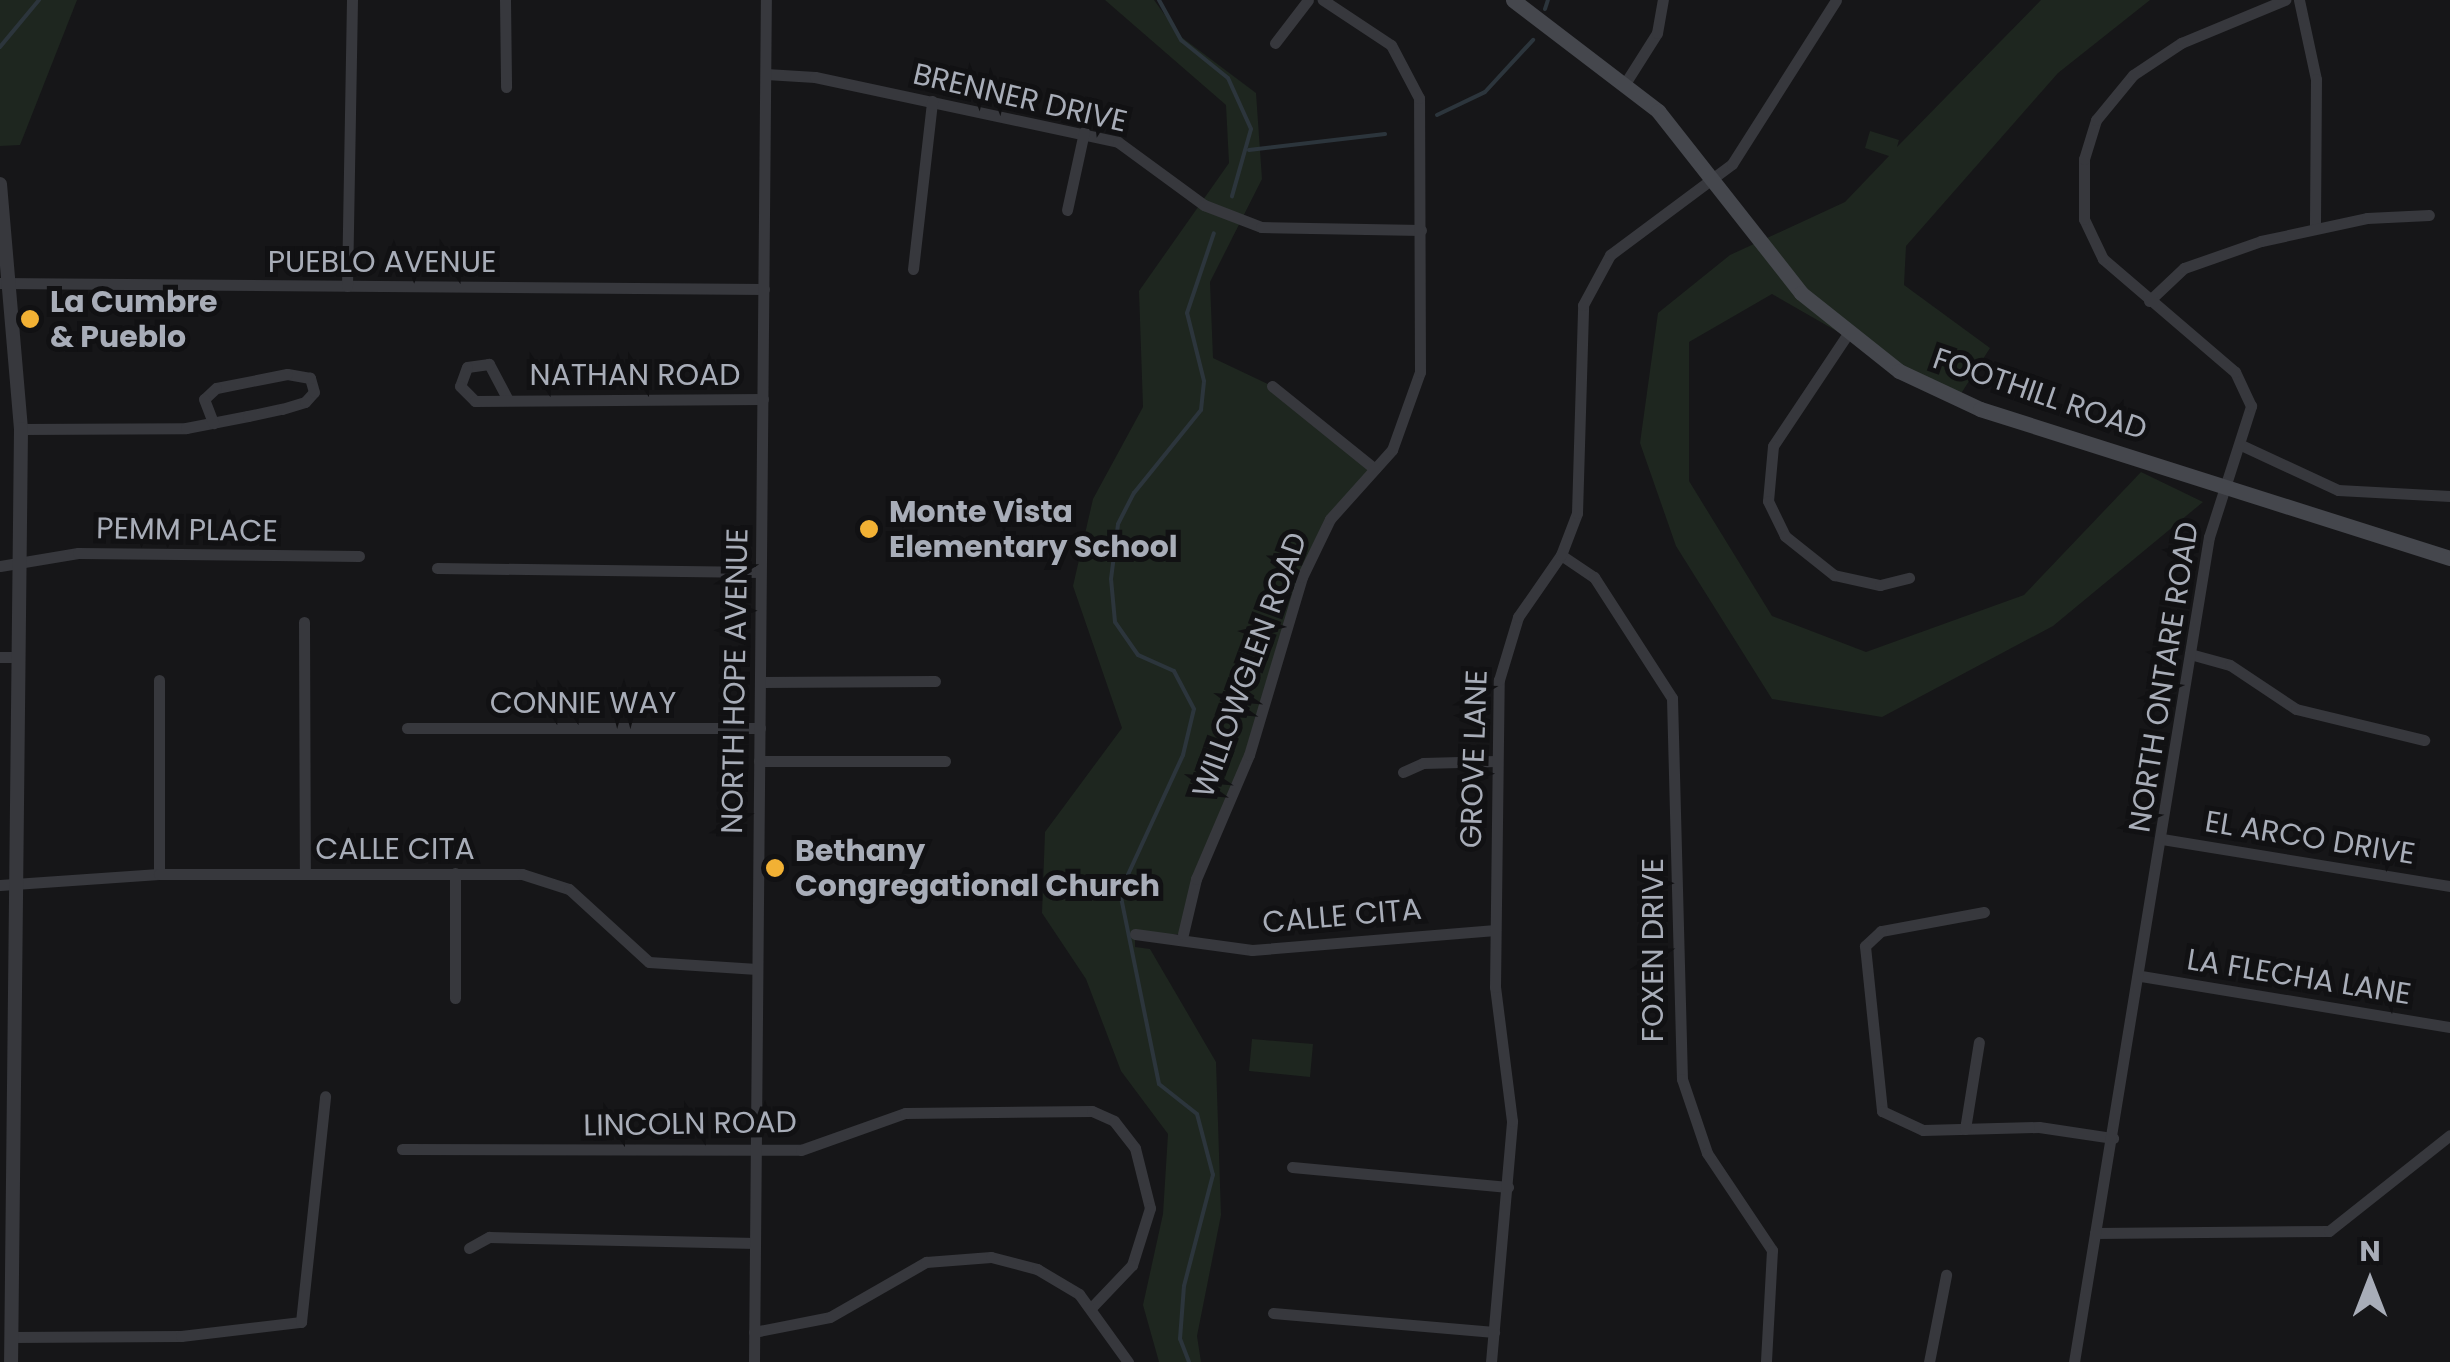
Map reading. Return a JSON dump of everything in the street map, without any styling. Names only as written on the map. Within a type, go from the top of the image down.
[{"type":"main road","name":"FOOTHILL ROAD","points":[[1513,0],[1626,82],[1717,178],[1783,272],[1847,335],[1910,378],[1980,409],[2450,558]]},
{"type":"street","points":[[347,286],[352,0]]},
{"type":"street","points":[[505,0],[506,86]]},
{"type":"street","name":"NORTH HOPE AVENUE","points":[[754,1362],[766,0]]},
{"type":"street","points":[[1274,43],[1308,0]]},
{"type":"street","name":"WILLOWGLEN ROAD","points":[[1182,934],[1201,865],[1249,756],[1302,577],[1330,519],[1375,469],[1416,394],[1421,230],[1415,83],[1391,45],[1322,0]]},
{"type":"street","points":[[1626,82],[1656,33],[1663,0]]},
{"type":"street","points":[[1717,178],[1836,0]]},
{"type":"street","name":"NORTH ONTARE ROAD","points":[[2074,1362],[2114,1138],[2209,537],[2251,406],[2245,384],[2103,259],[2084,219],[2084,159],[2096,120],[2117,90],[2164,52],[2285,0]]},
{"type":"street","points":[[2299,0],[2316,78],[2314,227]]},
{"type":"street","name":"BRENNER DRIVE","points":[[766,74],[1084,132],[1135,150],[1204,205],[1238,221],[1421,230]]},
{"type":"street","points":[[913,270],[932,102]]},
{"type":"street","points":[[1067,210],[1084,132]]},
{"type":"street","name":"GROVE LANE","points":[[1491,1362],[1508,1187],[1512,1096],[1497,1009],[1495,930],[1496,761],[1510,635],[1560,555],[1578,500],[1580,321],[1592,282],[1622,244],[1717,178]]},
{"type":"street","points":[[0,184],[21,429],[8,565],[11,1362]]},
{"type":"street","points":[[2148,300],[2184,268],[2314,227],[2429,216]]},
{"type":"street","name":"PUEBLO AVENUE","points":[[6,284],[764,289]]},
{"type":"street","points":[[1847,335],[1774,446],[1768,501],[1785,536],[1834,575],[1880,585],[1909,578]]},
{"type":"street","points":[[21,429],[212,423],[305,402],[314,392],[310,378],[286,374],[216,388],[204,399],[212,423]]},
{"type":"street","points":[[1272,386],[1375,469]]},
{"type":"street","name":"NATHAN ROAD","points":[[508,400],[763,399]]},
{"type":"street","points":[[2241,446],[2338,490],[2450,496]]},
{"type":"street","name":"PEMM PLACE","points":[[8,565],[78,554],[358,556]]},
{"type":"street","name":"FOXEN DRIVE","points":[[1560,555],[1594,577],[1672,698],[1682,1079],[1707,1154],[1772,1250],[1766,1362]]},
{"type":"street","points":[[437,568],[760,572]]},
{"type":"street","points":[[304,622],[305,874]]},
{"type":"street","points":[[2190,654],[2230,665],[2296,709],[2424,740]]},
{"type":"street","points":[[158,680],[159,874]]},
{"type":"street","points":[[760,682],[935,681]]},
{"type":"street","name":"CONNIE WAY","points":[[406,728],[760,728]]},
{"type":"street","points":[[759,761],[945,761]]},
{"type":"street","points":[[1403,772],[1424,763],[1496,761]]},
{"type":"street","name":"EL ARCO DRIVE","points":[[2162,839],[2450,886]]},
{"type":"street","points":[[456,873],[456,998]]},
{"type":"street","name":"CALLE CITA","points":[[7,886],[159,874],[456,873],[549,880],[580,898],[632,952],[661,966],[758,969]]},
{"type":"street","points":[[1984,912],[1880,931],[1864,953],[1882,1111],[1907,1126],[2039,1128],[2114,1138]]},
{"type":"street","name":"CALLE CITA","points":[[1135,934],[1182,934],[1252,950],[1495,930]]},
{"type":"street","name":"LA FLECHA LANE","points":[[2140,976],[2450,1027]]},
{"type":"street","points":[[1965,1129],[1978,1042]]},
{"type":"street","points":[[12,1337],[181,1336],[301,1322],[325,1096]]},
{"type":"street","name":"LINCOLN ROAD","points":[[402,1149],[756,1152],[817,1146],[889,1117],[934,1109],[1103,1115],[1136,1148],[1150,1208],[1132,1264],[1092,1307]]},
{"type":"street","points":[[2095,1233],[2329,1231],[2450,1134]]},
{"type":"street","points":[[1292,1167],[1508,1187]]},
{"type":"street","points":[[468,1248],[490,1237],[755,1243]]},
{"type":"street","points":[[754,1332],[808,1326],[904,1270],[967,1256],[1037,1269],[1092,1307],[1128,1362]]},
{"type":"street","points":[[1929,1362],[1946,1276]]},
{"type":"street","points":[[1273,1313],[1494,1332]]},
{"type":"shaded area","points":[[0,0],[77,0],[20,145],[0,146]]},
{"type":"shaded area","points":[[1105,0],[1154,0],[1180,36],[1256,93],[1262,179],[1210,282],[1213,358],[1272,386],[1375,469],[1316,545],[1183,934],[1135,934],[1135,947],[1150,949],[1216,1062],[1221,1215],[1197,1336],[1201,1362],[1159,1362],[1143,1305],[1163,1214],[1168,1134],[1121,1071],[1086,979],[1042,913],[1045,832],[1122,728],[1073,586],[1093,499],[1143,407],[1139,291],[1229,163],[1226,105]]},
{"type":"shaded area","points":[[2041,0],[2150,0],[2058,73],[1906,246],[1904,285],[1990,348],[1957,400],[1772,294],[1689,342],[1689,481],[1772,616],[1866,652],[2024,595],[2141,472],[2203,502],[2053,626],[1882,717],[1772,699],[1676,546],[1640,443],[1658,313],[1730,255],[1845,202],[1889,156],[1865,148],[1870,131],[1899,140],[1897,147]]},
{"type":"shaded area","points":[[1252,1039],[1313,1044],[1310,1077],[1249,1071]]},
{"type":"waterway","points":[[0,47],[39,0]]},
{"type":"waterway","points":[[1159,0],[1181,40],[1228,78],[1251,129],[1232,196]]},
{"type":"waterway","points":[[1545,9],[1548,0]]},
{"type":"waterway","points":[[1437,115],[1485,92],[1533,40]]},
{"type":"waterway","points":[[1249,150],[1385,134]]},
{"type":"waterway","points":[[1189,1362],[1180,1339],[1184,1286],[1213,1175],[1197,1114],[1159,1084],[1120,892],[1183,755],[1194,709],[1174,671],[1138,655],[1115,622],[1111,579],[1118,524],[1134,493],[1201,410],[1204,381],[1187,313],[1214,233]]},
{"type":"place","name":"La Cumbre & Pueblo","points":[[30,319]]},
{"type":"place","name":"Monte Vista Elementary School","points":[[869,529]]},
{"type":"place","name":"Bethany Congregational Church","points":[[775,868]]}]
